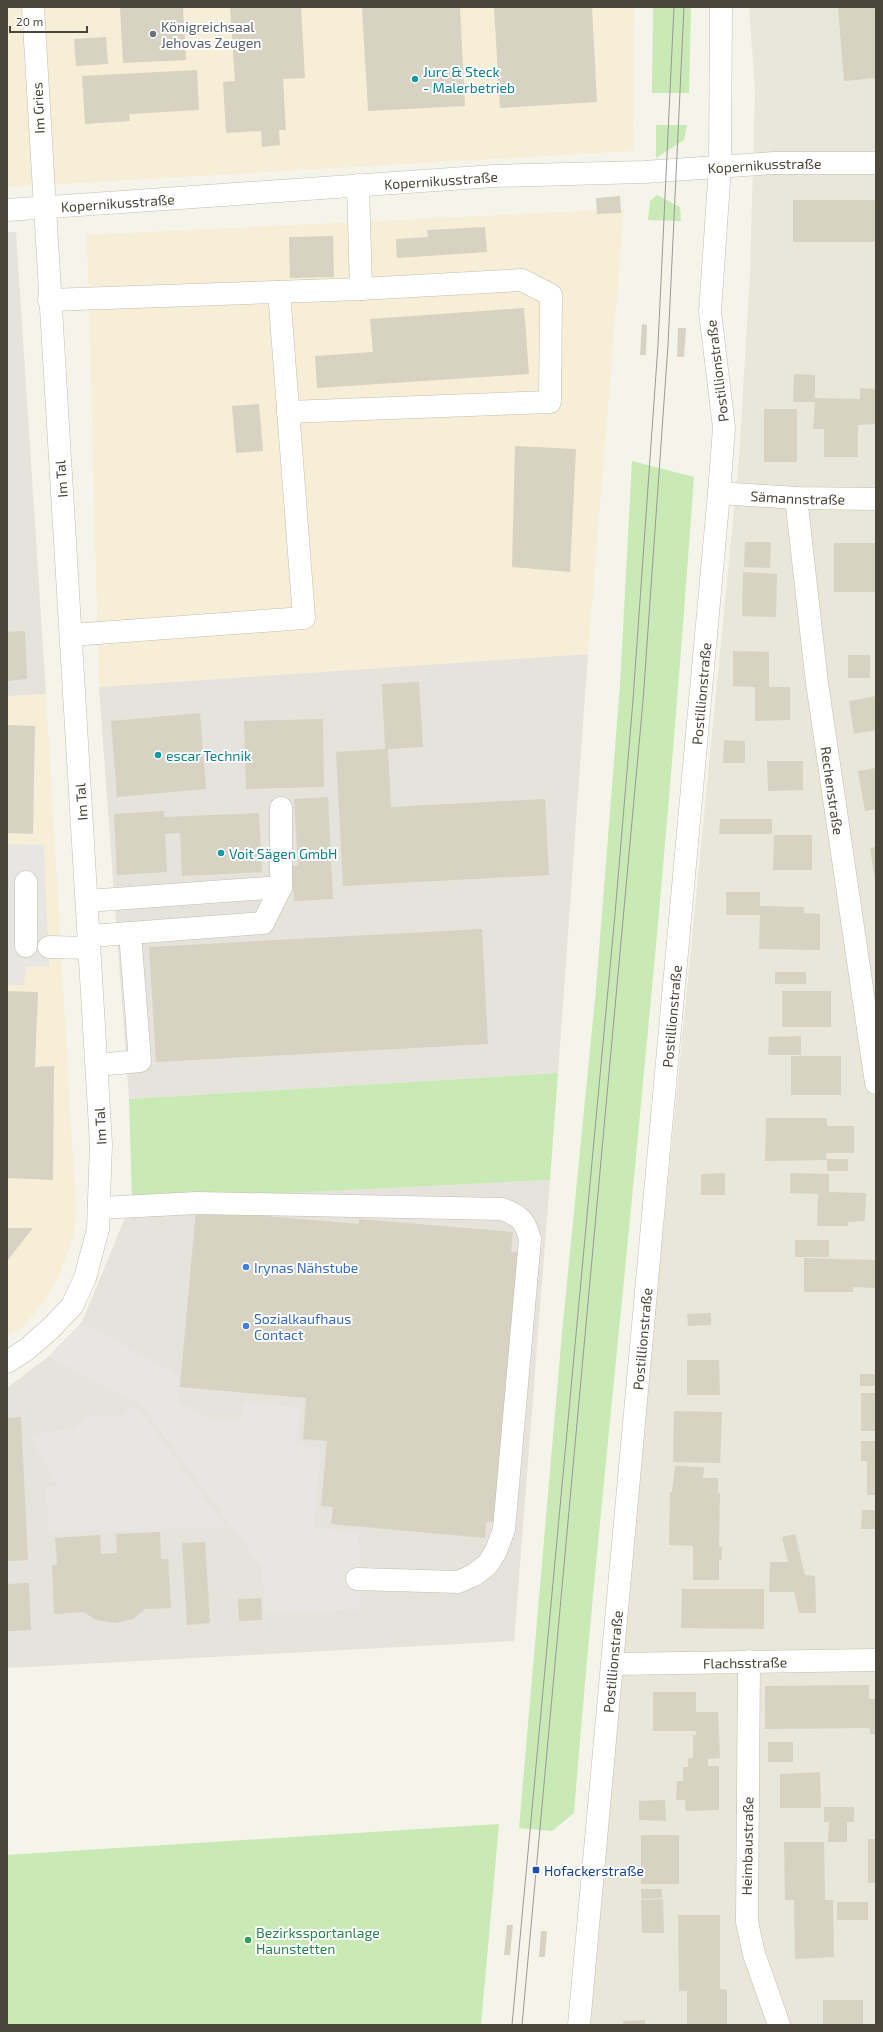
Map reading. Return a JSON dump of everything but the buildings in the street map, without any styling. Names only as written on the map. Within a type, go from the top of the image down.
[{"type":"street","name":"Im Gries","points":[[33,7],[44,208]]},
{"type":"street","name":"Postillionstraße","points":[[579,2025],[603,1759],[614,1664],[724,428],[710,312],[720,167],[721,7]]},
{"type":"street","name":"Kopernikusstraße","points":[[7,210],[494,176],[644,172],[774,163],[876,163]]},
{"type":"street","points":[[358,185],[361,289]]},
{"type":"street","name":"Im Tal","points":[[7,1362],[26,1350],[51,1328],[72,1306],[85,1278],[98,1229],[100,1208],[101,1144],[97,1065],[44,208]]},
{"type":"street","points":[[50,300],[361,289],[522,280],[550,295],[550,402],[288,412]]},
{"type":"street","points":[[71,636],[304,618],[279,292]]},
{"type":"street","name":"Sämannstraße","points":[[719,494],[796,498],[876,499]]},
{"type":"street","name":"Rechenstraße","points":[[796,498],[817,683],[876,1083]]},
{"type":"street","points":[[49,947],[90,942],[130,933],[263,923],[282,887],[281,808]]},
{"type":"street","points":[[26,882],[26,946]]},
{"type":"street","points":[[87,901],[282,887]]},
{"type":"street","points":[[97,1065],[140,1061],[130,933]]},
{"type":"street","points":[[100,1208],[197,1203],[502,1209],[515,1214],[526,1224],[530,1239],[504,1529],[496,1551],[488,1564],[474,1575],[458,1582],[357,1579]]},
{"type":"street","name":"Flachsstraße","points":[[614,1664],[876,1660]]},
{"type":"street","name":"Heimbaustraße","points":[[749,1661],[747,1922],[754,1954],[779,2025]]},
{"type":"shaded area","points":[[7,7],[634,7],[633,151],[7,187]]},
{"type":"shaded area","points":[[749,7],[876,7],[876,2025],[585,2025],[739,459],[750,275],[755,91]]},
{"type":"shaded area","points":[[624,209],[588,654],[99,687],[87,235]]},
{"type":"shaded area","points":[[7,232],[16,232],[46,694],[7,696]]},
{"type":"shaded area","points":[[588,654],[558,1073],[129,1099],[99,687]]},
{"type":"shaded area","points":[[46,694],[76,1210],[74,1232],[59,1275],[44,1302],[23,1327],[7,1336],[7,696]]},
{"type":"shaded area","points":[[7,844],[44,845],[49,966],[26,967],[24,985],[7,985]]},
{"type":"shaded area","points":[[550,1180],[514,1641],[7,1668],[7,1388],[49,1356],[82,1322],[132,1201]]},
{"type":"shaded area","points":[[82,1322],[179,1376],[179,1402],[212,1420],[241,1421],[243,1403],[300,1407],[297,1445],[322,1448],[313,1527],[359,1533],[360,1609],[265,1614],[262,1567],[140,1404],[49,1357]]},
{"type":"shaded area","points":[[136,1405],[226,1527],[49,1534],[46,1487],[57,1486],[32,1439],[46,1432],[72,1428],[89,1417],[120,1417]]},
{"type":"green space","points":[[653,7],[691,7],[689,93],[652,93]]},
{"type":"green space","points":[[656,125],[687,125],[684,140],[656,158]]},
{"type":"green space","points":[[657,195],[680,207],[681,221],[648,220],[650,201]]},
{"type":"green space","points":[[632,461],[694,477],[659,915],[590,1625],[574,1813],[552,1831],[519,1828],[562,1333],[596,989],[620,685]]},
{"type":"green space","points":[[558,1073],[550,1180],[132,1201],[129,1099]]},
{"type":"green space","name":"Bezirkssportanlage Haunstetten","points":[[499,1824],[481,2025],[7,2025],[7,1855]]},
{"type":"tram line","points":[[512,2025],[615,914],[633,700],[658,345],[674,7]]},
{"type":"tram line","points":[[522,2025],[643,701],[668,345],[684,7]]},
{"type":"place","name":"Königreichsaal Jehovas Zeugen","points":[[153,34]]},
{"type":"place","name":"Jurc & Steck - Malerbetrieb","points":[[415,79]]},
{"type":"place","name":"escar Technik","points":[[158,755]]},
{"type":"place","name":"Voit Sägen GmbH","points":[[221,853]]},
{"type":"place","name":"Irynas Nähstube","points":[[246,1267]]},
{"type":"place","name":"Sozialkaufhaus Contact","points":[[246,1326]]},
{"type":"place","name":"Hofackerstraße","points":[[536,1870]]},
{"type":"place","name":"Bezirkssportanlage Haunstetten","points":[[248,1940]]}]
